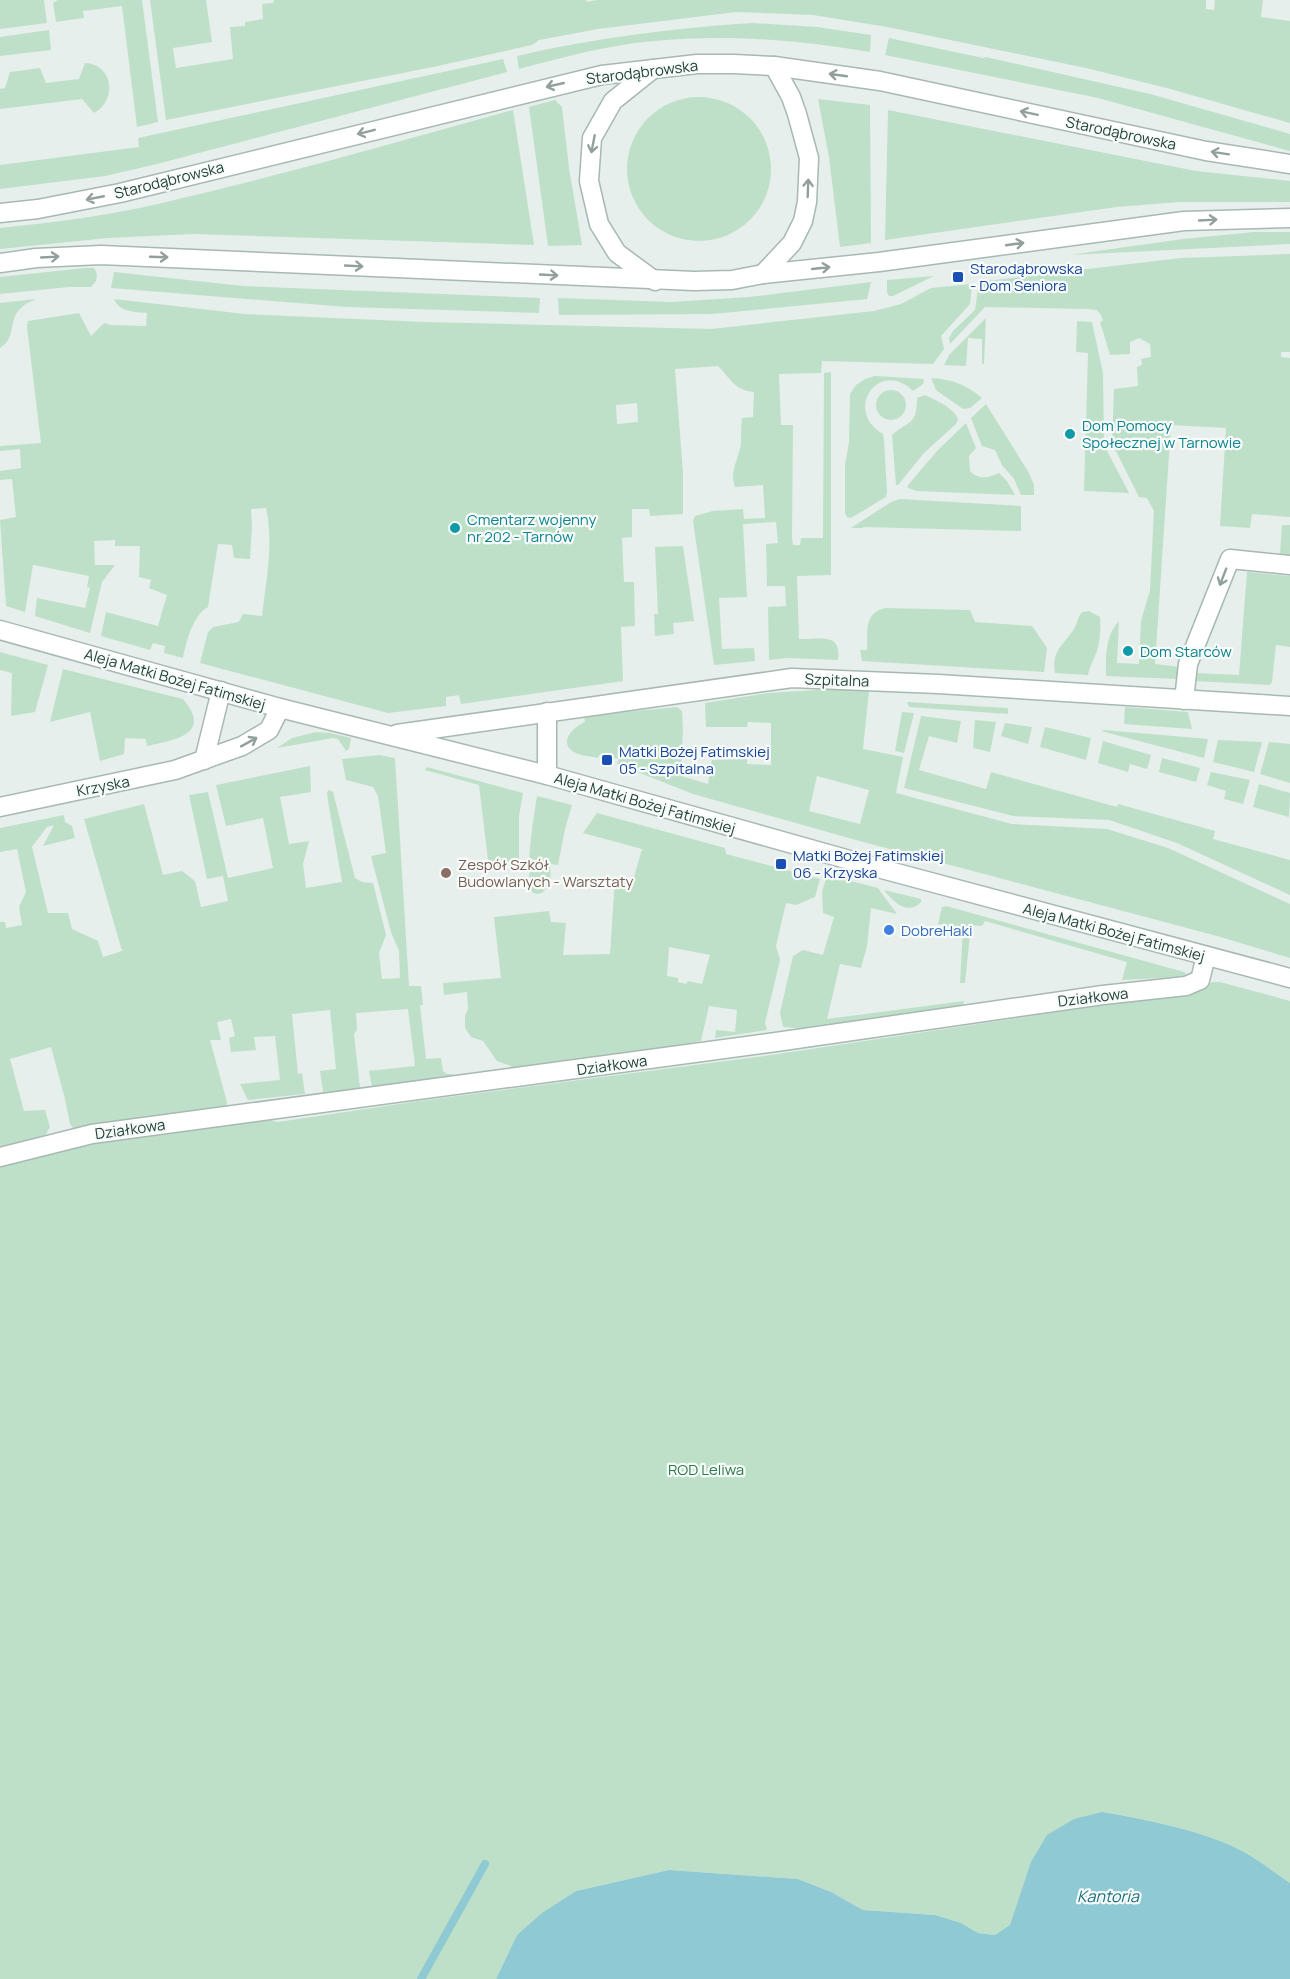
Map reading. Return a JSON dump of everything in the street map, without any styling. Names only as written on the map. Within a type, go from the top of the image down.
[{"type":"street","name":"Starodąbrowska","points":[[0,213],[38,209],[120,193],[602,75],[654,68],[734,64],[774,66],[880,81],[1206,151],[1290,164]]},
{"type":"street","points":[[763,274],[792,243],[803,221],[807,202],[809,158],[797,114],[774,66]]},
{"type":"street","points":[[654,68],[613,101],[592,138],[589,181],[598,224],[617,253],[655,281]]},
{"type":"street","points":[[0,263],[36,258],[100,255],[655,281],[732,280],[763,274],[890,261],[1184,221],[1290,218]]},
{"type":"street","points":[[1184,700],[1188,664],[1230,559],[1290,565]]},
{"type":"street","name":"Aleja Matki Bożej Fatimskiej","points":[[0,630],[280,708],[547,776],[878,868],[1290,978]]},
{"type":"street","name":"Szpitalna","points":[[388,735],[792,678],[938,684],[1290,706]]},
{"type":"street","points":[[204,760],[221,691]]},
{"type":"street","name":"Krzyska","points":[[0,807],[145,778],[204,760],[242,746],[269,730],[280,708]]},
{"type":"street","points":[[547,712],[547,776]]},
{"type":"street","name":"Działkowa","points":[[0,1156],[92,1134],[741,1047],[1102,995],[1186,986],[1200,980],[1206,956]]},
{"type":"green space","points":[[0,0],[44,0],[47,23],[0,29]]},
{"type":"green space","points":[[58,0],[142,0],[158,122],[137,127],[122,6],[83,11],[84,18],[56,22],[53,3]]},
{"type":"green space","points":[[150,0],[206,0],[212,42],[173,48],[176,68],[233,59],[230,27],[245,26],[245,22],[263,19],[262,4],[273,3],[274,0],[586,0],[587,2],[597,0],[1206,0],[1206,9],[1214,10],[1215,0],[1263,0],[1261,17],[1290,21],[1290,123],[1086,68],[887,27],[813,15],[736,12],[598,29],[539,40],[532,45],[433,67],[166,120]]},
{"type":"green space","points":[[752,23],[817,27],[871,35],[870,52],[762,39],[681,39],[603,48],[519,69],[517,56],[575,44],[693,28]]},
{"type":"green space","points":[[49,30],[51,50],[0,56],[0,37]]},
{"type":"green space","points":[[889,38],[1150,94],[1290,134],[1290,151],[1098,98],[885,55]]},
{"type":"green space","points":[[503,59],[507,72],[157,164],[105,176],[0,189],[0,165],[139,147],[138,138]]},
{"type":"green space","points":[[85,63],[102,69],[109,84],[107,100],[94,113],[82,99],[0,109],[0,89],[5,88],[10,72],[40,68],[46,83],[79,79]]},
{"type":"green space","points":[[699,97],[727,102],[750,118],[766,141],[771,169],[766,197],[750,220],[727,236],[699,241],[671,236],[648,220],[632,197],[627,169],[632,141],[648,118],[671,102]]},
{"type":"green space","points":[[818,99],[870,105],[871,243],[840,247],[829,157]]},
{"type":"green space","points":[[555,100],[562,107],[569,168],[582,245],[548,246],[529,107]]},
{"type":"green space","points":[[513,110],[534,245],[193,234],[108,238],[0,249],[0,228],[142,208],[294,170]]},
{"type":"green space","points":[[888,110],[1196,171],[1290,181],[1290,202],[1179,202],[1117,207],[885,240]]},
{"type":"green space","points":[[1254,232],[1290,232],[1290,244],[1069,255],[1183,239]]},
{"type":"green space","points":[[1290,254],[1290,352],[1281,352],[1281,357],[1290,358],[1290,517],[1252,514],[1250,528],[1220,526],[1226,428],[1171,425],[1155,664],[1180,667],[1176,679],[1106,676],[1106,654],[1109,640],[1119,621],[1117,663],[1139,664],[1141,621],[1150,590],[1154,511],[1147,498],[1139,497],[1112,443],[1114,389],[1138,386],[1137,367],[1142,365],[1141,359],[1151,357],[1150,344],[1139,338],[1130,342],[1130,354],[1110,355],[1100,322],[1103,321],[1101,315],[1097,310],[1086,309],[985,307],[950,344],[949,338],[953,331],[975,310],[979,282],[1181,258]]},
{"type":"green space","points":[[94,268],[97,274],[96,281],[91,287],[0,294],[0,277]]},
{"type":"green space","points":[[114,272],[243,286],[540,298],[539,313],[347,307],[111,288]]},
{"type":"green space","points":[[934,276],[893,296],[889,296],[887,292],[887,280]]},
{"type":"green space","points":[[871,282],[867,299],[713,314],[559,315],[558,298],[672,302],[749,297]]},
{"type":"green space","points":[[972,284],[970,304],[941,336],[944,349],[933,364],[822,361],[821,373],[779,374],[781,425],[793,425],[792,538],[793,545],[800,545],[801,538],[823,538],[824,373],[831,372],[831,575],[797,576],[799,639],[821,638],[832,641],[838,651],[838,660],[788,658],[769,660],[768,607],[786,606],[785,586],[767,586],[766,544],[778,543],[776,522],[743,524],[747,597],[719,598],[722,649],[754,648],[755,661],[714,665],[693,521],[695,516],[713,511],[743,509],[744,519],[765,518],[763,485],[735,487],[733,481],[741,443],[742,418],[753,417],[754,392],[738,387],[718,366],[675,369],[683,473],[683,514],[650,516],[649,509],[632,509],[632,537],[622,538],[624,582],[634,582],[635,626],[621,627],[623,681],[461,704],[459,695],[446,697],[446,706],[388,713],[200,663],[208,632],[213,627],[239,622],[243,614],[262,616],[269,548],[266,508],[251,509],[250,559],[234,558],[232,545],[218,544],[208,607],[194,622],[183,658],[164,653],[165,646],[153,643],[150,650],[101,636],[106,612],[158,626],[167,595],[149,588],[151,580],[139,577],[140,546],[115,546],[115,540],[94,541],[95,565],[115,565],[102,582],[90,633],[35,616],[37,598],[85,608],[90,588],[87,587],[89,576],[33,565],[25,612],[6,606],[0,520],[16,517],[12,479],[0,480],[0,471],[21,468],[20,449],[0,451],[0,446],[41,443],[28,321],[79,313],[91,336],[104,323],[146,326],[147,313],[123,309],[114,299],[245,314],[425,322],[711,329],[874,311],[901,304],[931,288]],"holes":[[[637,403],[638,422],[617,424],[616,405]]]},
{"type":"green space","points":[[36,299],[18,311],[10,337],[0,348],[0,303]]},
{"type":"green space","points":[[986,318],[984,364],[982,364],[982,339],[968,338],[966,366],[944,365],[949,355]]},
{"type":"green space","points":[[1077,321],[1092,322],[1103,373],[1104,445],[1129,493],[1084,491],[1088,353],[1076,352]]},
{"type":"green space","points":[[875,376],[924,379],[923,384],[913,391],[901,382],[889,380],[878,384],[870,391],[866,401],[866,413],[871,424],[883,434],[887,492],[886,497],[851,518],[845,513],[845,465],[849,442],[850,394],[856,385]]},
{"type":"green space","points":[[931,378],[958,384],[982,398],[970,408],[963,409],[936,390]]},
{"type":"green space","points":[[891,390],[897,391],[905,399],[905,411],[897,419],[891,420],[885,419],[877,411],[876,405],[877,399],[885,391]]},
{"type":"green space","points":[[925,395],[949,408],[958,419],[956,424],[924,453],[896,485],[892,435],[914,418],[917,398]]},
{"type":"green space","points":[[986,404],[1029,473],[1034,485],[1034,495],[1021,495],[1014,479],[1002,465],[995,450],[982,446],[971,418]]},
{"type":"green space","points":[[966,423],[976,448],[969,456],[970,471],[977,476],[984,477],[999,473],[1015,495],[917,491],[908,488],[908,485],[938,450]]},
{"type":"green space","points":[[900,499],[1021,506],[1021,531],[851,528],[891,502]]},
{"type":"green space","points":[[1282,525],[1290,525],[1290,555],[1280,554]]},
{"type":"green space","points":[[683,546],[694,621],[673,623],[674,634],[655,636],[654,614],[658,614],[655,547]]},
{"type":"green space","points":[[1247,572],[1290,576],[1290,647],[1276,645],[1270,685],[1195,681],[1195,673],[1239,675]]},
{"type":"green space","points":[[885,608],[970,610],[975,622],[1032,626],[1047,648],[1044,672],[862,661],[860,650],[867,650],[867,630],[870,619]]},
{"type":"green space","points":[[1089,611],[1100,617],[1100,637],[1088,675],[1055,673],[1054,664],[1058,651],[1082,612]]},
{"type":"green space","points":[[0,652],[48,665],[35,712],[11,716],[12,673],[0,670]]},
{"type":"green space","points":[[63,669],[183,699],[194,720],[192,728],[179,738],[147,746],[146,739],[125,738],[124,754],[100,761],[90,712],[50,722]]},
{"type":"green space","points":[[849,688],[885,689],[884,691],[869,691],[863,749],[903,757],[896,793],[1012,824],[1107,829],[1168,848],[1290,904],[1290,958],[1217,936],[693,794],[617,764],[619,759],[599,755],[598,758],[582,755],[569,748],[567,744],[569,735],[585,722],[584,716],[677,707],[682,711],[681,776],[708,784],[712,760],[747,759],[747,764],[771,765],[771,723],[748,722],[747,727],[706,727],[705,703],[769,693]],"holes":[[[817,776],[869,790],[860,824],[809,811]]]},
{"type":"green space","points":[[907,702],[1008,708],[1008,714],[909,707]]},
{"type":"green space","points":[[1125,707],[1188,712],[1192,729],[1124,724]]},
{"type":"green space","points":[[902,712],[914,713],[904,753],[895,751]]},
{"type":"green space","points":[[921,716],[961,721],[957,743],[929,736],[919,770],[986,789],[991,772],[1215,831],[1213,839],[1290,860],[1290,895],[1177,843],[1109,820],[1013,816],[904,788]]},
{"type":"green space","points":[[975,720],[996,722],[990,752],[973,748]]},
{"type":"green space","points":[[1005,723],[1032,727],[1028,744],[1001,736]]},
{"type":"green space","points":[[1045,727],[1091,738],[1086,760],[1040,747]]},
{"type":"green space","points":[[1101,731],[1208,739],[1204,758]]},
{"type":"green space","points":[[316,732],[351,738],[349,749],[346,751],[338,739],[333,738],[277,748],[292,738]]},
{"type":"green space","points":[[1218,740],[1262,742],[1254,772],[1213,762]]},
{"type":"green space","points":[[1103,741],[1151,755],[1147,769],[1130,764],[1128,772],[1098,763]]},
{"type":"green space","points":[[1269,742],[1290,744],[1290,783],[1260,774]]},
{"type":"green space","points":[[379,755],[395,758],[409,986],[421,986],[423,1005],[420,1005],[426,1059],[441,1058],[443,1071],[453,1074],[454,1078],[372,1087],[369,1071],[415,1066],[408,1009],[356,1013],[357,1030],[354,1034],[360,1088],[323,1092],[320,1071],[336,1069],[330,1010],[292,1014],[298,1074],[302,1073],[305,1094],[248,1100],[240,1084],[280,1080],[275,1036],[254,1037],[256,1050],[231,1052],[229,1038],[235,1036],[231,1019],[217,1022],[221,1040],[210,1040],[227,1109],[75,1131],[70,1124],[51,1047],[10,1059],[24,1111],[45,1110],[50,1127],[45,1136],[0,1148],[0,922],[5,922],[6,928],[22,925],[19,907],[26,892],[17,849],[0,852],[0,828],[64,815],[65,822],[72,826],[75,838],[43,846],[54,825],[47,827],[32,847],[48,913],[68,913],[72,929],[98,941],[103,957],[122,951],[84,819],[144,804],[163,875],[182,871],[195,881],[201,907],[228,901],[223,876],[207,879],[189,795],[208,792],[228,878],[273,868],[263,818],[226,826],[216,785],[310,766],[311,792],[280,797],[289,844],[309,841],[303,864],[306,888],[342,882],[328,801],[327,792],[329,790],[333,792],[355,878],[362,882],[373,883],[386,935],[379,953],[382,979],[400,978],[399,951],[391,932],[371,856],[386,853],[378,796],[373,787],[346,780],[342,759]]},
{"type":"green space","points":[[1162,758],[1200,768],[1196,782],[1159,772]]},
{"type":"green space","points":[[427,767],[523,793],[519,816],[517,865],[489,868],[479,785],[425,770]]},
{"type":"green space","points":[[1211,772],[1250,780],[1243,804],[1224,799],[1226,791],[1207,785]]},
{"type":"green space","points":[[1259,784],[1290,793],[1289,817],[1253,807]]},
{"type":"green space","points":[[537,796],[572,805],[558,865],[550,864],[551,889],[536,894],[532,892],[529,869]]},
{"type":"green space","points":[[597,813],[725,848],[726,854],[820,879],[815,897],[796,905],[786,903],[776,946],[780,960],[765,1023],[767,1030],[715,1038],[716,1030],[735,1032],[737,1010],[709,1006],[701,1041],[589,1063],[512,1072],[511,1066],[497,1061],[483,1041],[471,1037],[465,1028],[465,1016],[468,1009],[467,992],[444,995],[443,983],[501,978],[494,917],[549,911],[551,922],[566,923],[563,955],[610,954],[615,879],[632,884],[642,849],[583,833]],"holes":[[[669,947],[710,955],[702,984],[688,981],[686,984],[678,982],[678,978],[667,976]]]},
{"type":"green space","points":[[827,875],[878,888],[897,914],[871,908],[867,946],[861,968],[840,964],[827,1019],[964,1001],[962,1008],[813,1029],[783,1027],[780,1013],[793,956],[803,950],[823,955],[834,917],[823,913],[822,892]]},
{"type":"green space","points":[[884,890],[921,899],[921,902],[911,908],[906,908],[896,903]]},
{"type":"green space","points":[[946,906],[1186,974],[1181,977],[1122,980],[1127,962],[985,921],[982,926],[971,925],[965,983],[960,983],[963,929],[938,924],[942,907]]},
{"type":"green space","name":"ROD Leliwa","points":[[1212,982],[1220,982],[1290,1001],[1290,1883],[1244,1852],[1212,1838],[1155,1822],[1102,1812],[1019,1901],[1010,1926],[995,1935],[978,1933],[961,1923],[935,1915],[863,1910],[831,1892],[798,1879],[669,1870],[576,1891],[517,1935],[496,1979],[0,1979],[0,1167],[63,1150],[138,1136],[270,1120],[278,1122],[419,1101],[771,1055],[1199,991]]},
{"type":"water","name":"Kantoria","points":[[1102,1812],[1155,1822],[1212,1838],[1244,1852],[1290,1883],[1290,1979],[496,1979],[517,1935],[542,1913],[576,1891],[669,1870],[798,1879],[831,1892],[863,1910],[935,1915],[961,1923],[978,1933],[995,1935],[1010,1925],[1031,1862],[1047,1835],[1074,1819]]},
{"type":"waterway","points":[[421,1979],[485,1864]]},
{"type":"place","name":"Starodąbrowska - Dom Seniora","points":[[958,277]]},
{"type":"place","name":"Dom Pomocy Społecznej w Tarnowie","points":[[1070,434]]},
{"type":"place","name":"Cmentarz wojenny nr 202 - Tarnów","points":[[455,528]]},
{"type":"place","name":"Dom Starców","points":[[1128,651]]},
{"type":"place","name":"Matki Bożej Fatimskiej 05 - Szpitalna","points":[[607,760]]},
{"type":"place","name":"Matki Bożej Fatimskiej 06 - Krzyska","points":[[781,864]]},
{"type":"place","name":"Zespół Szkół Budowlanych - Warsztaty","points":[[446,873]]},
{"type":"place","name":"DobreHaki","points":[[889,930]]}]
